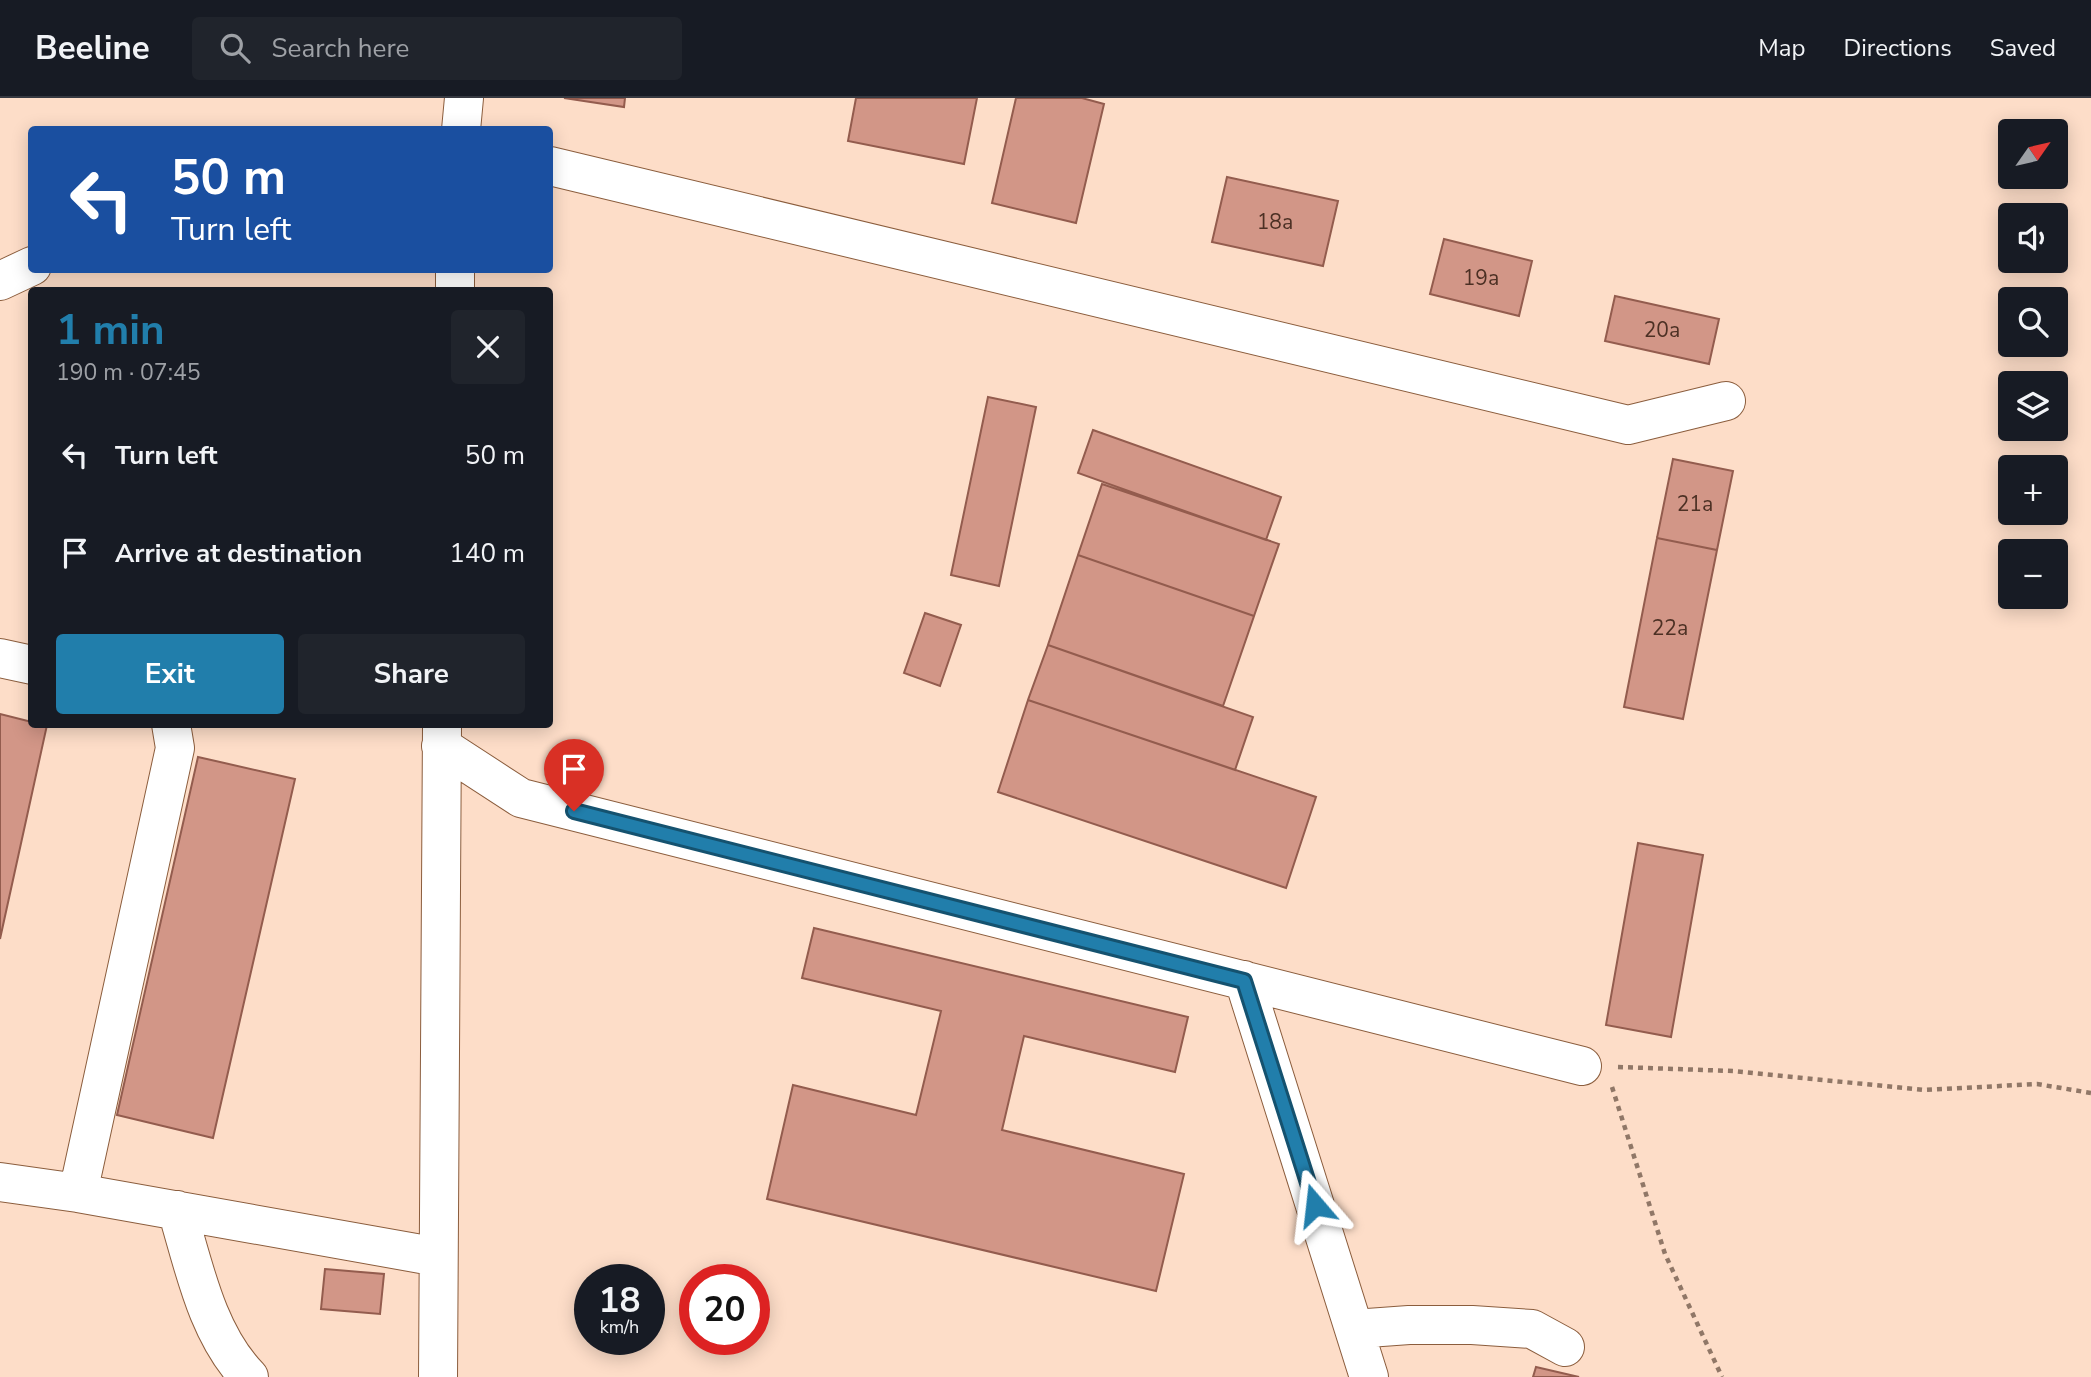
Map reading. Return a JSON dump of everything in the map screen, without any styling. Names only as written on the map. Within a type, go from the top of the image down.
[{"type":"street","points":[[461,126],[464,98]]},
{"type":"street","points":[[553,167],[1628,425],[1726,401]]},
{"type":"street","points":[[0,281],[28,268]]},
{"type":"street","points":[[0,658],[28,664]]},
{"type":"street","points":[[78,1193],[175,748],[172,728]]},
{"type":"street","points":[[441,735],[520,798],[1244,981],[1594,1066]]},
{"type":"street","points":[[438,1377],[441,735]]},
{"type":"street","points":[[1244,981],[1369,1377]]},
{"type":"street","points":[[0,1182],[78,1193],[438,1257]]},
{"type":"street","points":[[177,1210],[203,1299],[233,1361],[249,1377]]},
{"type":"street","points":[[1354,1329],[1409,1325],[1532,1329],[1566,1347]]},
{"type":"path","points":[[1722,1377],[1665,1254],[1594,1066],[1733,1071],[1924,1090],[2037,1084],[2091,1093]]},
{"type":"building","points":[[564,98],[625,98],[624,107]]},
{"type":"building","points":[[856,98],[977,98],[964,164],[848,141]]},
{"type":"building","points":[[1016,98],[1082,98],[1104,104],[1076,223],[992,203]]},
{"type":"building","points":[[1227,177],[1338,201],[1323,266],[1212,242]]},
{"type":"building","points":[[1444,239],[1532,261],[1519,316],[1430,294]]},
{"type":"building","points":[[1615,296],[1719,319],[1709,364],[1605,341]]},
{"type":"building","points":[[988,397],[1036,407],[999,586],[951,575]]},
{"type":"building","points":[[1093,430],[1281,497],[1266,540],[1078,473]]},
{"type":"building","points":[[1673,459],[1733,471],[1717,550],[1657,538]]},
{"type":"building","points":[[1102,484],[1279,544],[1254,616],[1078,555]]},
{"type":"building","points":[[1657,538],[1717,550],[1683,719],[1624,707]]},
{"type":"building","points":[[1078,555],[1254,616],[1223,706],[1048,645]]},
{"type":"building","points":[[925,613],[961,625],[940,686],[904,673]]},
{"type":"building","points":[[1048,645],[1253,717],[1235,770],[1028,700]]},
{"type":"building","points":[[1028,700],[1316,797],[1286,888],[998,792]]},
{"type":"building","points":[[0,714],[28,721],[28,728],[46,728],[0,939]]},
{"type":"building","points":[[198,757],[295,779],[213,1138],[117,1115]]},
{"type":"building","points":[[1638,843],[1703,855],[1671,1037],[1606,1025]]},
{"type":"building","points":[[814,928],[1188,1017],[1175,1072],[1024,1036],[1002,1130],[1184,1174],[1156,1291],[767,1199],[793,1085],[916,1115],[941,1011],[802,978]]},
{"type":"building","points":[[325,1269],[384,1274],[380,1314],[321,1309]]},
{"type":"building","points":[[1536,1367],[1579,1377],[1533,1377]]},
{"type":"route","points":[[574,811],[1244,981],[1315,1205]]}]
